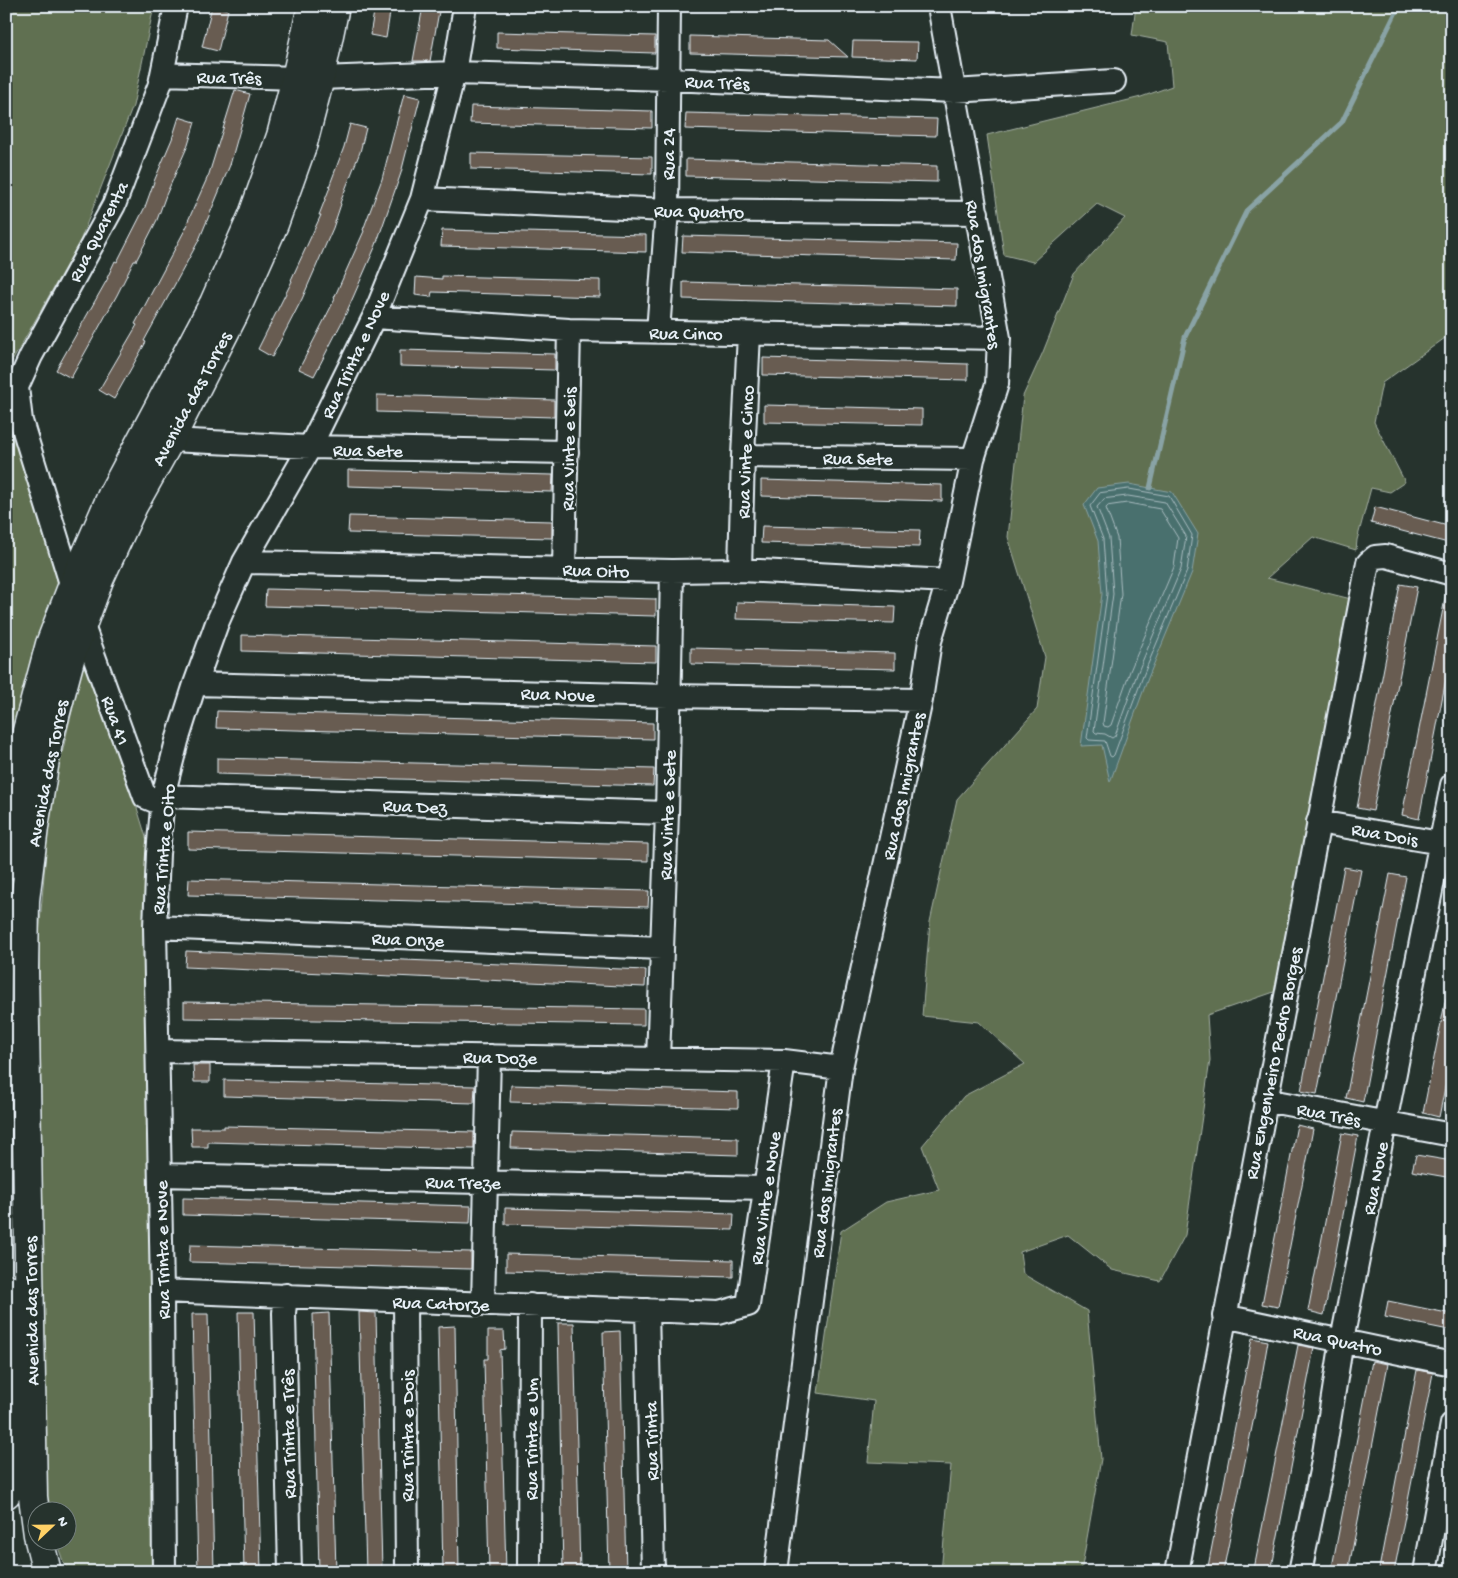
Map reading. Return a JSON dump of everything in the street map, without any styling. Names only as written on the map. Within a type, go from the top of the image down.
[{"type":"main road","name":"Avenida das Torres","points":[[34,1500],[24,980],[25,900],[48,742],[72,652],[99,580],[133,506],[170,440],[234,314],[274,224],[303,143],[312,6]]},
{"type":"main road","name":"Avenida das Torres","points":[[6,866],[25,738],[50,644],[72,587],[112,495],[214,303],[249,224],[281,136],[308,78],[335,6]]},
{"type":"main road","name":"Avenida das Torres","points":[[6,1288],[9,1453],[6,1494]]},
{"type":"main road","points":[[42,1550],[47,1572]]},
{"type":"street","name":"Rua Quarenta","points":[[72,587],[21,421],[17,387],[31,356],[114,205],[162,74],[176,6]]},
{"type":"street","name":"Rua Trinta e Nove","points":[[195,684],[217,623],[244,562],[310,448],[374,317],[422,199],[454,73],[465,6]]},
{"type":"street","name":"Rua 24","points":[[658,332],[667,210],[669,6]]},
{"type":"street","name":"Rua dos Imigrantes","points":[[776,1572],[840,1068],[921,700],[930,641],[948,581],[973,459],[997,384],[999,338],[939,6]]},
{"type":"street","name":"Rua Três","points":[[162,74],[308,78],[454,73],[667,78],[954,91],[1114,81]]},
{"type":"street","name":"Rua Quatro","points":[[422,199],[667,210],[977,213]]},
{"type":"street","name":"Rua Cinco","points":[[374,317],[569,330],[999,338]]},
{"type":"street","name":"Rua Vinte e Seis","points":[[564,568],[569,330]]},
{"type":"street","name":"Rua Vinte e Cinco","points":[[740,570],[743,456],[750,334]]},
{"type":"street","name":"Rua Sete","points":[[170,440],[310,448],[567,452]]},
{"type":"street","name":"Rua Sete","points":[[743,456],[973,459]]},
{"type":"street","name":"Rua Engenheiro Pedro Borges","points":[[1177,1572],[1368,563],[1375,557],[1386,556],[1452,574]]},
{"type":"street","name":"Rua Oito","points":[[244,562],[672,571],[740,570],[948,581]]},
{"type":"street","name":"Rua Vinte e Sete","points":[[658,1059],[667,813],[672,571]]},
{"type":"street","name":"Rua 41","points":[[83,626],[145,797],[163,800]]},
{"type":"street","name":"Rua Nove","points":[[195,684],[668,696],[921,700]]},
{"type":"street","name":"Rua Trinta e Oito","points":[[155,928],[158,854],[163,800],[177,741],[195,684]]},
{"type":"street","name":"Rua Nove","points":[[1300,1572],[1322,1466],[1342,1340],[1385,1124],[1446,844],[1452,785]]},
{"type":"street","name":"Rua Dez","points":[[163,800],[667,813]]},
{"type":"street","name":"Rua Dois","points":[[1318,822],[1446,844]]},
{"type":"street","name":"Rua Trinta e Nove","points":[[155,928],[162,1290],[164,1572]]},
{"type":"street","name":"Rua Onze","points":[[155,928],[661,948]]},
{"type":"street","name":"Rua Doze","points":[[158,1051],[784,1061],[840,1068]]},
{"type":"street","points":[[483,1303],[489,1056]]},
{"type":"street","name":"Rua Vinte e Nove","points":[[719,1313],[748,1305],[784,1061]]},
{"type":"street","name":"Rua Três","points":[[1265,1100],[1385,1124],[1452,1135]]},
{"type":"street","name":"Rua Treze","points":[[160,1175],[765,1188]]},
{"type":"street","name":"Rua Catorze","points":[[162,1290],[719,1313]]},
{"type":"street","name":"Rua Trinta e Três","points":[[286,1295],[284,1312],[290,1572]]},
{"type":"street","name":"Rua Trinta e Dois","points":[[405,1300],[407,1572]]},
{"type":"street","name":"Rua Trinta e Um","points":[[530,1305],[530,1572]]},
{"type":"street","name":"Rua Trinta","points":[[647,1310],[653,1572]]},
{"type":"street","name":"Rua Quatro","points":[[1224,1316],[1452,1364]]},
{"type":"street","points":[[1425,1572],[1452,1424]]},
{"type":"green space","points":[[6,6],[154,6],[133,106],[80,241],[6,372]]},
{"type":"green space","points":[[1136,6],[1203,6],[1230,10],[1231,6],[1452,6],[1452,99],[1449,106],[1452,119],[1452,315],[1445,338],[1382,383],[1374,422],[1405,482],[1390,492],[1371,488],[1356,550],[1313,537],[1267,578],[1355,600],[1277,991],[1207,1015],[1210,1060],[1185,1235],[1160,1281],[1112,1270],[1068,1235],[1020,1252],[1023,1274],[1087,1311],[1101,1459],[1081,1572],[941,1572],[951,1465],[868,1462],[874,1401],[818,1393],[841,1231],[886,1202],[939,1190],[922,1146],[964,1096],[1025,1064],[979,1022],[922,1016],[930,922],[957,799],[1037,709],[1045,657],[1008,537],[1023,396],[1074,274],[1125,218],[1097,204],[1033,262],[1004,255],[987,135],[1141,97],[1172,86],[1168,42],[1132,35]]},
{"type":"green space","points":[[6,386],[10,427],[61,587],[6,752]]},
{"type":"green space","points":[[87,666],[95,671],[149,847],[159,1572],[71,1572],[64,1564],[59,1550],[78,1550],[78,1500],[48,1500],[46,1488],[39,935],[50,804],[82,669]]},
{"type":"water","points":[[1129,484],[1172,492],[1198,534],[1192,572],[1148,678],[1110,782],[1102,745],[1081,746],[1102,594],[1098,541],[1084,505],[1097,488]]},
{"type":"building","points":[[212,6],[228,10],[218,51],[202,47]]},
{"type":"building","points":[[375,6],[391,6],[386,38],[370,35]]},
{"type":"building","points":[[423,6],[440,6],[430,61],[413,61]]},
{"type":"building","points":[[497,32],[655,36],[655,53],[497,48]]},
{"type":"building","points":[[690,36],[829,40],[848,57],[690,53]]},
{"type":"building","points":[[853,41],[918,42],[917,59],[852,57]]},
{"type":"building","points":[[235,90],[250,94],[230,165],[199,240],[114,399],[99,390],[137,325],[135,324],[188,224],[209,174]]},
{"type":"building","points":[[404,94],[420,98],[401,173],[376,245],[344,318],[314,376],[299,369],[335,299],[364,231],[382,179]]},
{"type":"building","points":[[471,106],[652,111],[652,128],[470,123]]},
{"type":"building","points":[[686,113],[937,119],[936,136],[685,129]]},
{"type":"building","points":[[179,117],[195,122],[188,145],[157,220],[71,378],[56,370],[108,278],[115,261],[117,262],[145,207]]},
{"type":"building","points":[[350,124],[366,128],[360,152],[340,203],[333,228],[302,299],[272,357],[258,349],[292,281],[321,215],[319,215],[344,147]]},
{"type":"building","points":[[471,153],[652,157],[652,174],[471,169]]},
{"type":"building","points":[[686,159],[937,166],[937,182],[686,176]]},
{"type":"building","points":[[442,230],[646,235],[646,252],[441,246]]},
{"type":"building","points":[[683,236],[957,243],[956,260],[682,252]]},
{"type":"building","points":[[442,276],[600,280],[600,297],[432,292],[431,297],[415,295],[416,277],[442,279]]},
{"type":"building","points":[[683,282],[957,289],[957,306],[683,299]]},
{"type":"building","points":[[400,350],[555,354],[555,370],[400,366]]},
{"type":"building","points":[[763,358],[968,364],[968,380],[763,375]]},
{"type":"building","points":[[377,395],[554,400],[554,417],[377,412]]},
{"type":"building","points":[[764,405],[922,409],[922,425],[764,422]]},
{"type":"building","points":[[348,470],[553,475],[552,492],[348,486]]},
{"type":"building","points":[[761,480],[942,485],[942,501],[761,496]]},
{"type":"building","points":[[1375,507],[1452,527],[1452,544],[1371,523]]},
{"type":"building","points":[[349,516],[552,521],[552,538],[348,533]]},
{"type":"building","points":[[762,526],[920,530],[919,547],[761,543]]},
{"type":"building","points":[[1400,584],[1417,587],[1373,811],[1357,808]]},
{"type":"building","points":[[266,589],[656,599],[656,616],[265,606]]},
{"type":"building","points":[[1446,594],[1452,594],[1452,648],[1419,819],[1402,815]]},
{"type":"building","points":[[737,602],[895,607],[894,623],[736,619]]},
{"type":"building","points":[[242,635],[656,646],[656,662],[242,651]]},
{"type":"building","points":[[691,648],[895,653],[895,669],[691,664]]},
{"type":"building","points":[[217,711],[653,723],[653,739],[216,728]]},
{"type":"building","points":[[217,758],[654,769],[653,786],[217,774]]},
{"type":"building","points":[[188,832],[648,844],[648,861],[188,849]]},
{"type":"building","points":[[1344,867],[1361,870],[1317,1094],[1301,1091]]},
{"type":"building","points":[[1390,874],[1406,877],[1363,1102],[1346,1098]]},
{"type":"building","points":[[189,879],[649,891],[648,907],[188,895]]},
{"type":"building","points":[[186,951],[646,970],[645,987],[185,967]]},
{"type":"building","points":[[1446,998],[1452,999],[1452,1053],[1439,1117],[1423,1113]]},
{"type":"building","points":[[184,1002],[644,1009],[644,1025],[184,1018]]},
{"type":"building","points":[[193,1065],[210,1065],[210,1082],[194,1082]]},
{"type":"building","points":[[224,1080],[475,1086],[474,1103],[224,1096]]},
{"type":"building","points":[[511,1085],[738,1092],[738,1108],[510,1102]]},
{"type":"building","points":[[1297,1125],[1313,1129],[1278,1307],[1262,1304]]},
{"type":"building","points":[[224,1126],[474,1132],[474,1149],[208,1142],[208,1147],[192,1147],[191,1128],[224,1128]]},
{"type":"building","points":[[512,1132],[738,1138],[738,1155],[511,1148]]},
{"type":"building","points":[[1342,1133],[1358,1136],[1324,1315],[1308,1311]]},
{"type":"building","points":[[1416,1155],[1452,1161],[1452,1178],[1412,1171]]},
{"type":"building","points":[[183,1198],[471,1206],[470,1223],[183,1215]]},
{"type":"building","points":[[505,1208],[734,1214],[733,1230],[505,1224]]},
{"type":"building","points":[[190,1245],[471,1252],[471,1269],[189,1262]]},
{"type":"building","points":[[506,1254],[733,1260],[733,1277],[506,1271]]},
{"type":"building","points":[[1388,1301],[1452,1314],[1449,1330],[1385,1317]]},
{"type":"building","points":[[238,1312],[254,1312],[261,1572],[244,1572]]},
{"type":"building","points":[[359,1312],[376,1313],[382,1572],[366,1572]]},
{"type":"building","points":[[329,1313],[336,1572],[319,1572],[313,1314]]},
{"type":"building","points":[[192,1314],[208,1314],[214,1572],[198,1572]]},
{"type":"building","points":[[558,1323],[574,1323],[580,1572],[563,1572]]},
{"type":"building","points":[[455,1326],[459,1572],[443,1572],[438,1327]]},
{"type":"building","points":[[488,1331],[504,1331],[505,1349],[500,1350],[506,1572],[489,1572],[484,1359],[488,1359]]},
{"type":"building","points":[[620,1331],[626,1572],[609,1572],[603,1332]]},
{"type":"building","points":[[1252,1338],[1268,1341],[1260,1387],[1223,1572],[1207,1572]]},
{"type":"building","points":[[1298,1345],[1314,1348],[1271,1572],[1266,1572],[1254,1569]]},
{"type":"building","points":[[1372,1361],[1388,1364],[1362,1500],[1348,1572],[1331,1572]]},
{"type":"building","points":[[1417,1370],[1433,1373],[1394,1572],[1379,1569]]},
{"type":"waterway","points":[[1150,488],[1185,337],[1247,210],[1342,122],[1399,6]]}]
